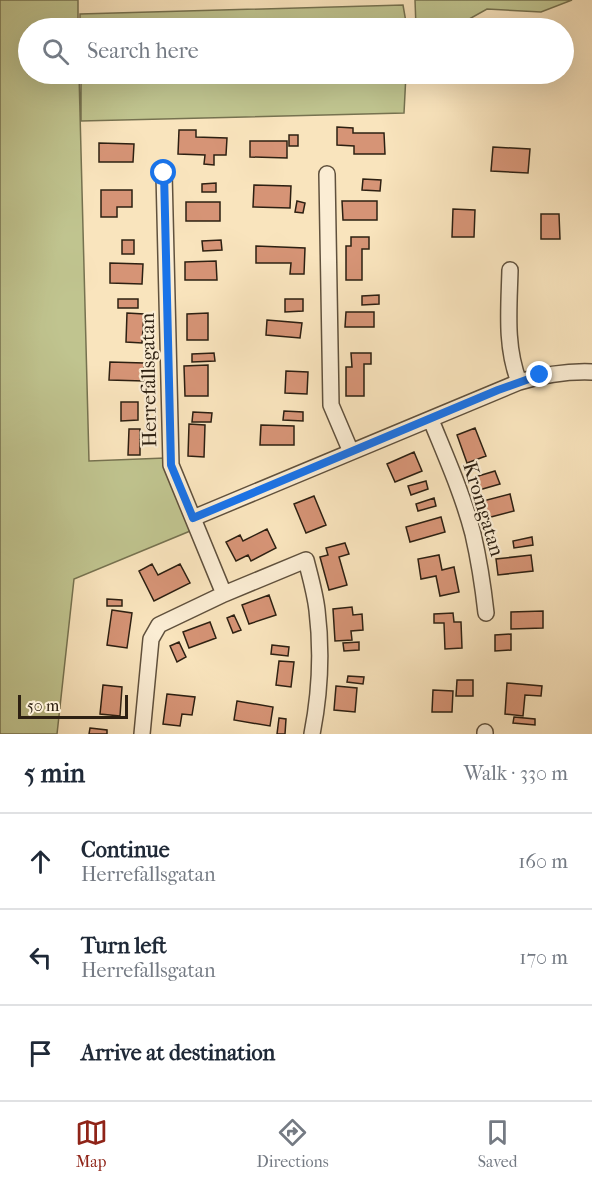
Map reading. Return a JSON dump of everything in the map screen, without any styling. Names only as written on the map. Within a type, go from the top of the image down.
[{"type":"street","name":"Herrefallsgatan","points":[[164,173],[171,465],[224,594]]},
{"type":"street","points":[[327,174],[331,405],[351,452]]},
{"type":"street","points":[[510,270],[508,343],[511,362],[519,382]]},
{"type":"street","points":[[193,518],[519,382],[540,375],[561,372],[592,372]]},
{"type":"street","name":"Kromgatan","points":[[431,420],[459,489],[472,533],[482,575],[486,613]]},
{"type":"street","points":[[142,734],[152,639],[159,625],[224,594],[306,560],[317,609],[319,639],[317,708],[312,734]]},
{"type":"green space","points":[[0,0],[78,0],[78,18],[18,18],[18,84],[79,84],[89,461],[165,458],[195,529],[74,579],[57,734],[0,734]]},
{"type":"green space","points":[[415,0],[572,0],[541,12],[487,9],[471,18],[416,18]]},
{"type":"green space","points":[[403,5],[405,18],[80,18],[80,14]]},
{"type":"green space","points":[[81,84],[405,84],[404,113],[81,121]]},
{"type":"building","points":[[337,127],[353,128],[353,133],[384,133],[385,154],[354,154],[354,146],[337,145]]},
{"type":"building","points":[[179,130],[196,130],[196,137],[227,138],[226,155],[214,155],[214,165],[204,164],[205,155],[178,154]]},
{"type":"building","points":[[289,135],[298,135],[298,146],[289,146]]},
{"type":"building","points":[[250,141],[287,141],[287,158],[250,157]]},
{"type":"building","points":[[99,143],[134,144],[133,162],[99,162]]},
{"type":"building","points":[[493,147],[530,149],[528,173],[491,171]]},
{"type":"building","points":[[363,179],[381,180],[380,191],[362,190]]},
{"type":"building","points":[[216,183],[216,192],[202,192],[202,184]]},
{"type":"building","points":[[254,185],[291,186],[290,208],[253,207]]},
{"type":"building","points":[[101,190],[132,190],[132,207],[117,207],[117,217],[101,217]]},
{"type":"building","points":[[297,201],[305,203],[303,213],[295,212]]},
{"type":"building","points":[[342,201],[377,201],[377,220],[343,220]]},
{"type":"building","points":[[186,202],[220,202],[220,221],[186,221]]},
{"type":"building","points":[[453,209],[475,210],[474,237],[452,237]]},
{"type":"building","points":[[541,214],[559,214],[560,239],[541,239]]},
{"type":"building","points":[[351,237],[369,237],[369,249],[362,249],[362,280],[346,280],[346,246],[351,246]]},
{"type":"building","points":[[122,240],[134,240],[134,254],[122,254]]},
{"type":"building","points":[[221,240],[222,250],[203,251],[202,241]]},
{"type":"building","points":[[256,246],[305,248],[304,274],[290,274],[291,263],[256,263]]},
{"type":"building","points":[[216,261],[217,280],[185,280],[185,262]]},
{"type":"building","points":[[110,263],[143,264],[142,284],[110,283]]},
{"type":"building","points":[[379,295],[379,304],[362,305],[362,296]]},
{"type":"building","points":[[118,299],[138,299],[138,308],[118,308]]},
{"type":"building","points":[[285,299],[303,299],[303,311],[285,312]]},
{"type":"building","points":[[346,312],[374,312],[374,327],[345,327]]},
{"type":"building","points":[[127,313],[144,314],[142,343],[126,342]]},
{"type":"building","points":[[208,313],[208,340],[187,340],[187,314]]},
{"type":"building","points":[[267,320],[302,323],[300,338],[266,335]]},
{"type":"building","points":[[214,353],[215,361],[192,362],[192,354]]},
{"type":"building","points":[[351,353],[371,353],[371,364],[364,364],[364,396],[346,396],[346,367],[352,367]]},
{"type":"building","points":[[110,362],[144,363],[144,381],[109,380]]},
{"type":"building","points":[[208,365],[208,396],[185,396],[184,366]]},
{"type":"building","points":[[286,371],[308,372],[307,394],[285,393]]},
{"type":"building","points":[[121,402],[138,402],[138,420],[121,421]]},
{"type":"building","points":[[284,411],[303,412],[303,421],[283,420]]},
{"type":"building","points":[[193,412],[212,413],[211,422],[192,422]]},
{"type":"building","points":[[189,424],[205,425],[204,457],[188,456]]},
{"type":"building","points":[[261,425],[294,426],[294,445],[260,445]]},
{"type":"building","points":[[475,428],[486,456],[467,463],[457,435]]},
{"type":"building","points":[[129,429],[140,429],[140,455],[128,455]]},
{"type":"building","points":[[414,452],[422,471],[395,482],[387,464]]},
{"type":"building","points":[[495,471],[500,484],[479,490],[475,477]]},
{"type":"building","points":[[426,481],[428,489],[411,495],[408,486]]},
{"type":"building","points":[[510,494],[514,511],[487,518],[483,501]]},
{"type":"building","points":[[314,496],[326,525],[306,533],[294,504]]},
{"type":"building","points":[[434,498],[436,506],[418,511],[416,504]]},
{"type":"building","points":[[441,517],[445,532],[410,542],[406,527]]},
{"type":"building","points":[[267,529],[276,548],[251,561],[248,555],[236,561],[226,542],[240,535],[243,541]]},
{"type":"building","points":[[532,537],[533,545],[514,548],[513,541]]},
{"type":"building","points":[[345,543],[349,554],[339,557],[347,585],[329,590],[320,557],[328,555],[326,548]]},
{"type":"building","points":[[439,555],[442,570],[454,567],[459,592],[440,596],[436,576],[421,579],[418,559]]},
{"type":"building","points":[[531,555],[533,571],[498,575],[496,559]]},
{"type":"building","points":[[152,564],[158,575],[180,564],[190,583],[154,601],[139,571]]},
{"type":"building","points":[[269,595],[276,615],[249,624],[242,605]]},
{"type":"building","points":[[107,599],[122,600],[122,606],[107,606]]},
{"type":"building","points":[[352,607],[353,615],[362,614],[363,630],[351,631],[352,640],[335,641],[333,609]]},
{"type":"building","points":[[112,610],[132,613],[127,648],[107,645]]},
{"type":"building","points":[[543,611],[543,628],[511,629],[511,612]]},
{"type":"building","points":[[453,613],[454,622],[461,622],[462,648],[445,649],[444,623],[434,623],[434,614]]},
{"type":"building","points":[[234,615],[241,630],[233,633],[227,618]]},
{"type":"building","points":[[210,622],[216,638],[189,648],[183,632]]},
{"type":"building","points":[[511,634],[511,650],[495,651],[495,635]]},
{"type":"building","points":[[179,642],[186,657],[177,662],[170,646]]},
{"type":"building","points":[[359,642],[359,650],[344,651],[343,643]]},
{"type":"building","points":[[272,645],[289,647],[288,656],[271,654]]},
{"type":"building","points":[[279,661],[294,662],[291,687],[276,685]]},
{"type":"building","points":[[348,676],[364,677],[363,684],[347,682]]},
{"type":"building","points":[[457,680],[473,680],[473,696],[456,696]]},
{"type":"building","points":[[507,683],[542,686],[541,696],[525,695],[523,716],[505,714]]},
{"type":"building","points":[[103,685],[122,687],[120,716],[100,714]]},
{"type":"building","points":[[336,686],[357,688],[355,712],[334,710]]},
{"type":"building","points":[[433,690],[453,691],[452,712],[432,712]]},
{"type":"building","points":[[167,694],[195,697],[192,715],[182,714],[180,726],[163,724]]},
{"type":"building","points":[[237,701],[273,707],[270,726],[234,720]]},
{"type":"building","points":[[514,717],[535,719],[535,725],[513,723]]},
{"type":"building","points":[[279,718],[286,719],[285,734],[277,734]]},
{"type":"building","points":[[90,728],[107,730],[107,734],[89,734]]},
{"type":"route","points":[[164,173],[171,465],[193,518],[498,390],[540,375]]}]
